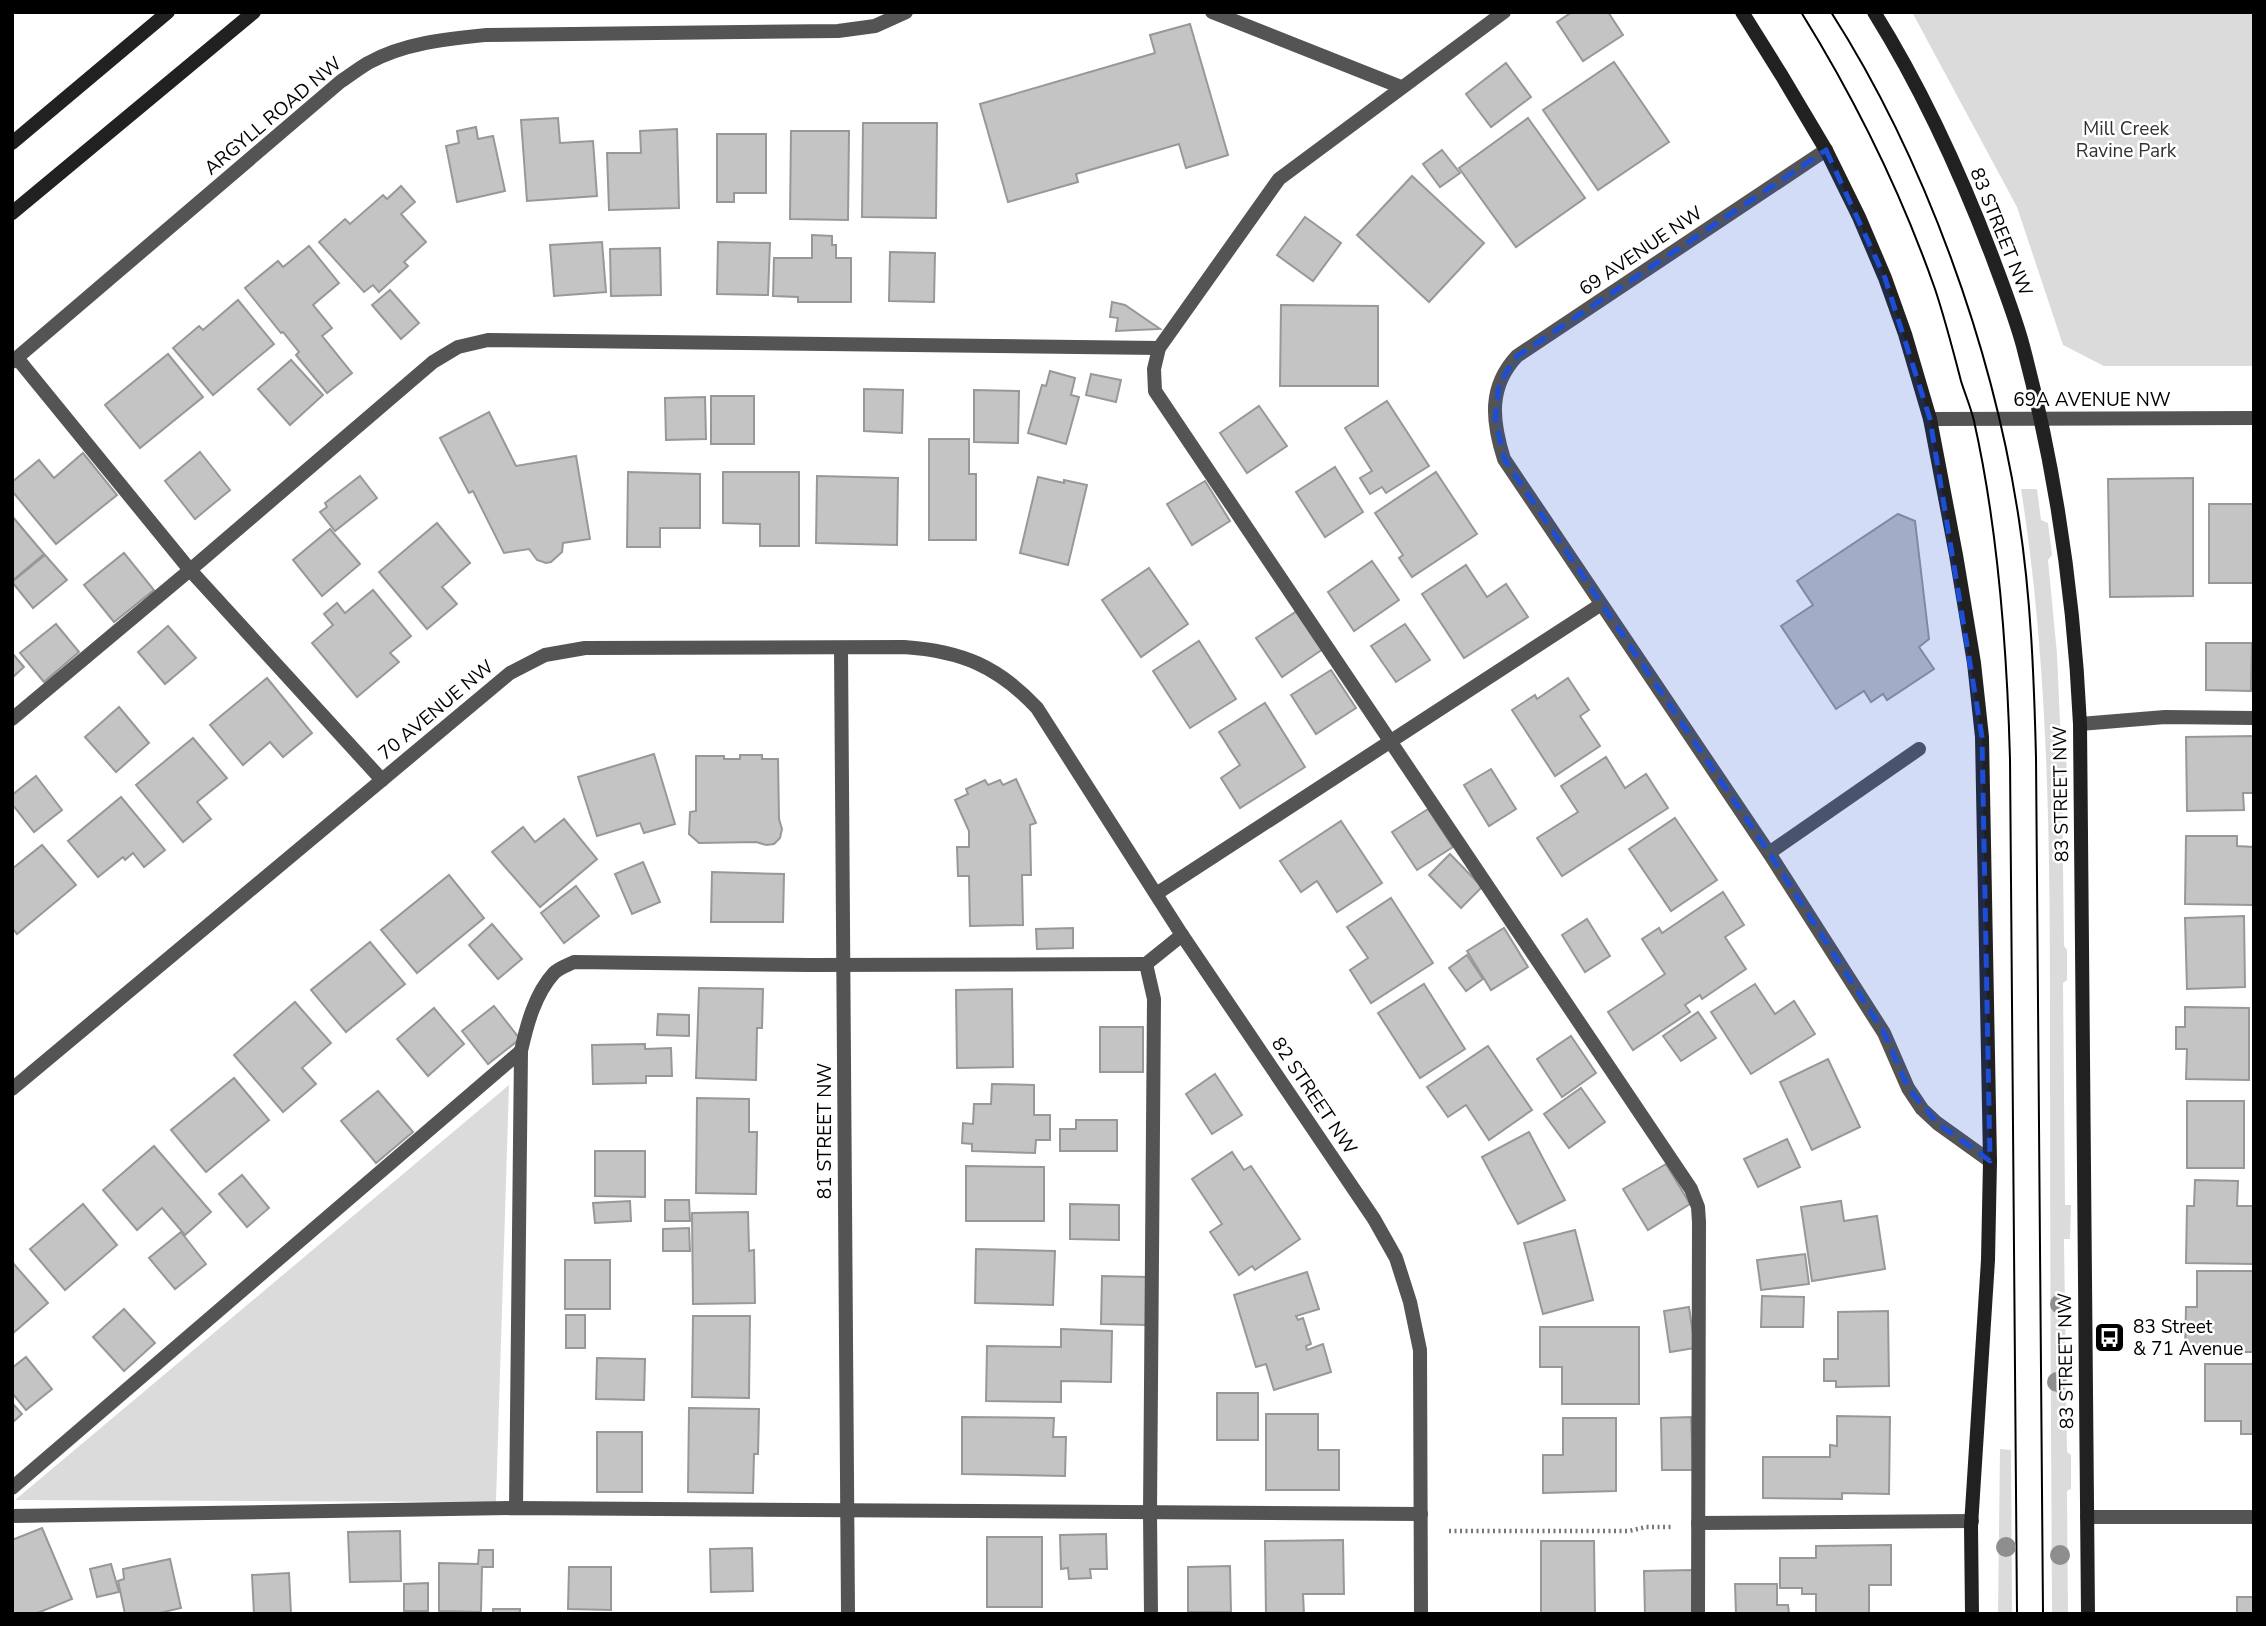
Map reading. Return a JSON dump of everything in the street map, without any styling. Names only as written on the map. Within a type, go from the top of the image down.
[{"type":"main road","points":[[12,143],[168,12]]},
{"type":"main road","points":[[12,213],[254,12]]},
{"type":"main road","points":[[1742,12],[1826,150],[1885,278],[1930,419],[1966,611],[1982,737],[1990,1161],[1988,1260],[1972,1521],[1972,1614]]},
{"type":"main road","name":"83 STREET NW","points":[[1874,12],[1927,107],[1981,228],[2023,344],[2059,506],[2070,590],[2080,724],[2088,1614]]},
{"type":"street","name":"ARGYLL ROAD NW","points":[[15,360],[340,82],[368,63],[407,47],[439,40],[486,35],[838,32],[875,26],[906,12]]},
{"type":"street","points":[[1212,12],[1401,87]]},
{"type":"street","points":[[1504,12],[1279,179],[1159,348],[1154,369],[1155,391],[1691,1189],[1698,1208],[1699,1222],[1698,1614]]},
{"type":"street","name":"69 AVENUE NW","points":[[1601,605],[1504,459],[1497,438],[1495,418],[1496,399],[1505,369],[1517,356],[1826,150]]},
{"type":"street","points":[[12,719],[433,362],[458,346],[488,340],[1159,348]]},
{"type":"street","points":[[15,360],[190,570],[382,780]]},
{"type":"street","name":"69A AVENUE NW","points":[[1930,419],[2254,418]]},
{"type":"street","points":[[1156,894],[1601,605],[1769,853],[1884,1033],[1908,1088],[1922,1109],[1990,1161]]},
{"type":"street","name":"81 STREET NW","points":[[841,648],[848,1614]]},
{"type":"street","name":"70 AVENUE NW","points":[[12,1089],[510,673],[545,655],[585,649],[932,649],[988,668]]},
{"type":"street","name":"82 STREET NW","points":[[988,668],[1018,687],[1037,708],[1182,936],[1374,1219],[1396,1258],[1410,1302],[1420,1350],[1421,1614]]},
{"type":"street","points":[[2080,724],[2165,717],[2254,718]]},
{"type":"street","points":[[1769,853],[1919,749]]},
{"type":"street","points":[[516,1508],[521,1051],[527,1025],[538,999],[555,971],[574,962],[1146,964],[1182,936]]},
{"type":"street","points":[[1146,964],[1154,999],[1151,1614]]},
{"type":"street","points":[[12,1488],[521,1051]]},
{"type":"street","points":[[12,1516],[516,1508],[1421,1514]]},
{"type":"street","points":[[2087,1517],[2254,1517]]},
{"type":"street","points":[[1698,1525],[1972,1521]]},
{"type":"path","points":[[1449,1531],[1629,1531],[1646,1527],[1698,1525]]},
{"type":"highlighted area","points":[[1826,150],[1885,278],[1930,419],[1982,737],[1990,1161],[1937,1123],[1908,1088],[1884,1033],[1769,853],[1504,459],[1495,418],[1499,383],[1517,356]]},
{"type":"green space","name":"Mill Creek Ravine Park","points":[[1912,12],[2254,12],[2254,366],[2104,366],[2063,345],[2017,207]]},
{"type":"green space","points":[[2021,489],[2037,489],[2041,520],[2048,523],[2052,555],[2048,560],[2057,654],[2061,745],[2066,747],[2067,780],[2062,784],[2064,946],[2067,950],[2067,980],[2063,983],[2065,1205],[2071,1205],[2070,1239],[2064,1239],[2067,1452],[2071,1455],[2071,1489],[2067,1491],[2068,1614],[2052,1614],[2050,921],[2047,776],[2038,632]]},
{"type":"green space","points":[[509,1085],[496,1502],[15,1500]]},
{"type":"green space","points":[[2000,1449],[2011,1450],[2012,1614],[1998,1614]]},
{"type":"building","points":[[1572,12],[1608,12],[1623,35],[1583,61],[1557,22]]},
{"type":"building","points":[[1190,24],[1228,155],[1186,168],[1179,144],[1076,174],[1078,182],[1008,202],[980,104],[1155,53],[1150,35]]},
{"type":"building","points":[[1614,62],[1669,142],[1598,190],[1543,110]]},
{"type":"building","points":[[1506,63],[1531,97],[1491,127],[1466,94]]},
{"type":"building","points":[[558,118],[560,143],[593,141],[597,196],[527,201],[521,120]]},
{"type":"building","points":[[1528,118],[1585,198],[1516,247],[1459,168]]},
{"type":"building","points":[[863,123],[937,123],[936,218],[862,217]]},
{"type":"building","points":[[476,127],[478,139],[493,136],[505,191],[457,202],[446,146],[459,143],[457,131]]},
{"type":"building","points":[[677,129],[679,208],[609,210],[607,153],[641,153],[640,131]]},
{"type":"building","points":[[791,131],[849,131],[848,220],[790,219]]},
{"type":"building","points":[[717,134],[766,134],[766,193],[734,193],[734,202],[717,202]]},
{"type":"building","points":[[1442,150],[1460,173],[1440,187],[1423,164]]},
{"type":"building","points":[[1412,176],[1484,243],[1429,302],[1357,235]]},
{"type":"building","points":[[401,186],[415,202],[401,214],[426,242],[404,262],[408,266],[379,292],[373,285],[364,292],[319,242],[345,219],[350,224],[383,195],[387,199]]},
{"type":"building","points":[[1305,217],[1341,243],[1313,281],[1277,255]]},
{"type":"building","points":[[812,235],[832,236],[832,245],[836,245],[836,258],[851,258],[851,302],[798,302],[798,297],[773,296],[774,258],[812,258]]},
{"type":"building","points":[[602,242],[606,292],[554,296],[550,245]]},
{"type":"building","points":[[718,242],[770,243],[768,295],[717,294]]},
{"type":"building","points":[[309,246],[339,283],[313,305],[332,328],[322,336],[352,373],[327,393],[296,355],[299,352],[245,288],[278,261],[283,267]]},
{"type":"building","points":[[660,248],[661,295],[611,296],[610,249]]},
{"type":"building","points":[[890,252],[935,253],[934,302],[889,301]]},
{"type":"building","points":[[390,290],[419,323],[401,339],[372,305]]},
{"type":"building","points":[[238,300],[274,344],[213,395],[173,348],[199,326],[203,330]]},
{"type":"building","points":[[1112,302],[1125,305],[1160,329],[1116,331],[1118,318],[1110,317]]},
{"type":"building","points":[[1281,305],[1378,306],[1378,386],[1280,386]]},
{"type":"building","points":[[168,354],[203,397],[140,448],[105,405]]},
{"type":"building","points":[[291,360],[323,395],[290,425],[258,389]]},
{"type":"building","points":[[1050,371],[1075,378],[1071,395],[1079,397],[1066,444],[1028,433],[1042,385],[1046,386]]},
{"type":"building","points":[[1091,374],[1121,380],[1116,402],[1086,395]]},
{"type":"building","points":[[864,389],[903,390],[902,433],[864,431]]},
{"type":"building","points":[[974,390],[1019,391],[1018,443],[974,442]]},
{"type":"building","points":[[711,396],[754,396],[754,444],[711,444]]},
{"type":"building","points":[[705,397],[706,439],[666,440],[665,398]]},
{"type":"building","points":[[1387,401],[1429,466],[1386,493],[1382,487],[1370,494],[1360,478],[1372,471],[1345,428]]},
{"type":"building","points":[[1259,406],[1287,446],[1247,473],[1220,433]]},
{"type":"building","points":[[489,412],[516,466],[576,456],[590,539],[563,543],[562,552],[551,562],[537,560],[529,549],[504,553],[473,491],[469,493],[440,438]]},
{"type":"building","points":[[929,439],[969,439],[969,474],[976,474],[976,540],[929,540]]},
{"type":"building","points":[[200,452],[230,490],[195,519],[165,481]]},
{"type":"building","points":[[83,453],[117,495],[56,544],[12,491],[12,482],[39,460],[54,478]]},
{"type":"building","points":[[1335,467],[1363,512],[1325,537],[1296,492]]},
{"type":"building","points":[[628,472],[700,474],[700,528],[660,528],[660,547],[627,547]]},
{"type":"building","points":[[723,472],[799,472],[799,546],[760,546],[760,524],[723,523]]},
{"type":"building","points":[[1436,472],[1477,534],[1412,577],[1399,558],[1403,555],[1375,513]]},
{"type":"building","points":[[360,476],[377,498],[335,531],[320,512],[327,507],[325,503]]},
{"type":"building","points":[[817,476],[898,478],[897,545],[816,543]]},
{"type":"building","points":[[1038,477],[1087,485],[1068,565],[1020,553]]},
{"type":"building","points":[[2193,478],[2193,596],[2110,597],[2108,479]]},
{"type":"building","points":[[1205,481],[1230,521],[1192,545],[1167,504]]},
{"type":"building","points":[[2209,504],[2254,504],[2254,583],[2209,583]]},
{"type":"building","points":[[1898,514],[1915,521],[1929,639],[1919,647],[1934,669],[1887,700],[1883,694],[1871,702],[1864,691],[1836,709],[1781,626],[1813,605],[1797,581]]},
{"type":"building","points":[[12,516],[44,554],[12,581]]},
{"type":"building","points":[[437,523],[470,563],[442,587],[457,604],[427,629],[379,572]]},
{"type":"building","points":[[330,529],[360,564],[322,596],[293,560]]},
{"type":"building","points":[[124,553],[154,590],[114,622],[84,585]]},
{"type":"building","points":[[45,555],[67,580],[33,608],[12,582]]},
{"type":"building","points":[[1372,561],[1399,600],[1354,631],[1328,592]]},
{"type":"building","points":[[1466,565],[1487,597],[1506,584],[1528,617],[1464,658],[1422,594]]},
{"type":"building","points":[[1149,568],[1188,624],[1141,657],[1102,600]]},
{"type":"building","points":[[373,590],[411,636],[390,653],[399,662],[357,697],[312,643],[333,625],[324,614],[337,603],[345,613]]},
{"type":"building","points":[[1297,611],[1323,649],[1282,677],[1256,638]]},
{"type":"building","points":[[56,624],[79,652],[44,682],[20,653]]},
{"type":"building","points":[[1405,624],[1430,660],[1396,682],[1371,646]]},
{"type":"building","points":[[168,626],[196,658],[165,684],[138,652]]},
{"type":"building","points":[[1199,641],[1236,699],[1190,728],[1153,671]]},
{"type":"building","points":[[2206,643],[2252,643],[2251,691],[2206,690]]},
{"type":"building","points":[[12,653],[24,667],[12,678]]},
{"type":"building","points":[[1331,670],[1356,708],[1316,734],[1291,695]]},
{"type":"building","points":[[267,678],[312,733],[283,757],[270,742],[243,765],[210,725]]},
{"type":"building","points":[[1568,678],[1589,710],[1580,716],[1600,746],[1555,776],[1512,710],[1535,695],[1537,699]]},
{"type":"building","points":[[1265,703],[1305,767],[1240,808],[1221,778],[1240,765],[1219,732]]},
{"type":"building","points":[[119,707],[149,743],[116,772],[85,737]]},
{"type":"building","points":[[2254,736],[2254,793],[2243,793],[2244,810],[2187,811],[2186,737]]},
{"type":"building","points":[[193,738],[227,778],[197,802],[211,819],[183,842],[136,785]]},
{"type":"building","points":[[654,754],[675,824],[644,833],[640,823],[597,836],[578,777]]},
{"type":"building","points":[[740,755],[762,755],[762,759],[778,759],[779,819],[782,829],[780,838],[774,844],[766,845],[756,842],[699,843],[689,834],[690,812],[696,811],[696,756],[740,759]]},
{"type":"building","points":[[1606,757],[1625,788],[1646,774],[1668,808],[1562,876],[1537,838],[1578,812],[1561,786]]},
{"type":"building","points":[[1491,769],[1516,809],[1489,826],[1464,785]]},
{"type":"building","points":[[36,776],[62,810],[34,832],[12,804],[12,795]]},
{"type":"building","points":[[1016,779],[1036,823],[1030,825],[1031,875],[1022,875],[1023,925],[970,926],[969,876],[958,876],[957,847],[969,847],[969,831],[955,800],[968,794],[966,789],[985,780],[988,785],[1000,780],[1003,785]]},
{"type":"building","points":[[121,797],[165,850],[144,867],[133,853],[125,860],[123,857],[98,877],[68,841]]},
{"type":"building","points":[[1428,809],[1453,847],[1417,870],[1392,832]]},
{"type":"building","points":[[1675,818],[1717,880],[1671,911],[1629,849]]},
{"type":"building","points":[[564,819],[597,859],[540,907],[492,852],[523,827],[535,842]]},
{"type":"building","points":[[1341,821],[1382,883],[1337,912],[1317,881],[1301,892],[1280,861]]},
{"type":"building","points":[[2186,836],[2237,836],[2237,846],[2254,847],[2253,905],[2185,904]]},
{"type":"building","points":[[42,845],[76,885],[17,934],[12,928],[12,869]]},
{"type":"building","points":[[1450,854],[1482,887],[1461,908],[1429,875]]},
{"type":"building","points":[[643,862],[660,902],[632,914],[615,874]]},
{"type":"building","points":[[712,872],[784,874],[783,922],[711,922]]},
{"type":"building","points":[[449,875],[484,918],[417,973],[381,930]]},
{"type":"building","points":[[576,886],[599,916],[564,943],[541,913]]},
{"type":"building","points":[[1723,892],[1744,925],[1725,937],[1746,969],[1702,999],[1700,995],[1685,1005],[1690,1012],[1633,1050],[1608,1012],[1665,974],[1642,939],[1659,928],[1662,933]]},
{"type":"building","points":[[1391,898],[1433,963],[1371,1003],[1350,970],[1368,958],[1347,927]]},
{"type":"building","points":[[2244,916],[2245,987],[2187,989],[2185,918]]},
{"type":"building","points":[[1587,919],[1610,956],[1585,972],[1562,935]]},
{"type":"building","points":[[492,924],[522,959],[498,979],[469,945]]},
{"type":"building","points":[[1073,928],[1073,948],[1037,949],[1036,929]]},
{"type":"building","points":[[1504,928],[1528,967],[1491,990],[1467,951]]},
{"type":"building","points":[[370,942],[405,984],[346,1032],[311,990]]},
{"type":"building","points":[[1467,955],[1483,979],[1466,991],[1449,968]]},
{"type":"building","points":[[1424,984],[1465,1049],[1420,1078],[1378,1013]]},
{"type":"building","points":[[1755,984],[1775,1014],[1794,1001],[1815,1034],[1751,1074],[1711,1012]]},
{"type":"building","points":[[699,988],[763,989],[762,1028],[757,1028],[756,1080],[696,1078]]},
{"type":"building","points":[[1012,989],[1013,1067],[957,1068],[956,990]]},
{"type":"building","points":[[295,1002],[331,1043],[302,1068],[316,1084],[283,1112],[234,1055]]},
{"type":"building","points":[[494,1006],[520,1039],[488,1064],[462,1031]]},
{"type":"building","points":[[2185,1007],[2249,1008],[2249,1080],[2186,1079],[2187,1049],[2176,1049],[2176,1027],[2185,1027]]},
{"type":"building","points":[[434,1008],[464,1044],[428,1076],[397,1039]]},
{"type":"building","points":[[1698,1012],[1716,1038],[1681,1061],[1663,1036]]},
{"type":"building","points":[[658,1014],[689,1015],[689,1036],[657,1035]]},
{"type":"building","points":[[1100,1027],[1143,1027],[1143,1072],[1100,1072]]},
{"type":"building","points":[[1571,1036],[1596,1073],[1562,1097],[1537,1059]]},
{"type":"building","points":[[645,1044],[645,1049],[671,1048],[672,1076],[646,1076],[646,1083],[593,1084],[592,1045]]},
{"type":"building","points":[[1488,1046],[1532,1110],[1489,1140],[1466,1105],[1448,1117],[1427,1087]]},
{"type":"building","points":[[1828,1059],[1860,1127],[1812,1150],[1780,1082]]},
{"type":"building","points":[[1215,1074],[1242,1115],[1212,1134],[1186,1094]]},
{"type":"building","points":[[234,1078],[269,1120],[206,1172],[171,1130]]},
{"type":"building","points":[[992,1084],[1034,1085],[1034,1115],[1050,1115],[1050,1140],[1036,1140],[1035,1153],[972,1151],[972,1144],[962,1143],[963,1123],[973,1124],[974,1104],[991,1104]]},
{"type":"building","points":[[1581,1088],[1605,1122],[1569,1148],[1544,1114]]},
{"type":"building","points":[[378,1091],[413,1132],[376,1163],[341,1121]]},
{"type":"building","points":[[697,1098],[749,1099],[749,1132],[757,1132],[756,1194],[696,1193]]},
{"type":"building","points":[[2187,1101],[2244,1101],[2244,1168],[2187,1168]]},
{"type":"building","points":[[1076,1120],[1117,1120],[1117,1151],[1060,1151],[1060,1129],[1076,1129]]},
{"type":"building","points":[[1529,1132],[1565,1200],[1518,1224],[1482,1157]]},
{"type":"building","points":[[1787,1139],[1800,1167],[1758,1187],[1744,1159]]},
{"type":"building","points":[[154,1146],[211,1212],[185,1235],[162,1208],[137,1230],[103,1190]]},
{"type":"building","points":[[595,1151],[645,1151],[645,1197],[595,1196]]},
{"type":"building","points":[[1232,1152],[1244,1170],[1251,1166],[1300,1239],[1255,1270],[1252,1266],[1239,1275],[1210,1232],[1222,1224],[1192,1179]]},
{"type":"building","points":[[1666,1164],[1690,1204],[1648,1230],[1623,1189]]},
{"type":"building","points":[[966,1166],[1044,1167],[1044,1221],[966,1221]]},
{"type":"building","points":[[242,1175],[269,1208],[247,1227],[219,1194]]},
{"type":"building","points":[[2195,1180],[2238,1181],[2237,1206],[2254,1206],[2254,1264],[2186,1263],[2187,1206],[2194,1206]]},
{"type":"building","points":[[665,1200],[689,1200],[690,1221],[665,1221]]},
{"type":"building","points":[[630,1201],[631,1221],[595,1223],[593,1203]]},
{"type":"building","points":[[1841,1201],[1844,1221],[1877,1216],[1885,1269],[1812,1281],[1801,1207]]},
{"type":"building","points":[[83,1204],[117,1245],[65,1290],[30,1249]]},
{"type":"building","points":[[1070,1204],[1119,1205],[1119,1240],[1070,1239]]},
{"type":"building","points":[[748,1212],[749,1251],[754,1250],[755,1303],[693,1304],[692,1213]]},
{"type":"building","points":[[689,1228],[690,1251],[663,1251],[663,1229]]},
{"type":"building","points":[[1575,1230],[1593,1300],[1543,1314],[1524,1243]]},
{"type":"building","points":[[181,1232],[206,1264],[175,1289],[149,1258]]},
{"type":"building","points":[[976,1249],[1055,1251],[1053,1305],[975,1303]]},
{"type":"building","points":[[1805,1254],[1809,1284],[1761,1290],[1757,1260]]},
{"type":"building","points":[[565,1260],[610,1260],[610,1309],[565,1309]]},
{"type":"building","points":[[12,1262],[48,1303],[12,1334]]},
{"type":"building","points":[[2197,1271],[2254,1271],[2254,1352],[2185,1352],[2186,1307],[2197,1307]]},
{"type":"building","points":[[1307,1272],[1319,1309],[1296,1316],[1298,1320],[1303,1318],[1311,1344],[1306,1346],[1307,1350],[1323,1344],[1331,1372],[1274,1390],[1266,1364],[1256,1367],[1234,1295]]},
{"type":"building","points":[[1102,1276],[1148,1277],[1147,1325],[1101,1324]]},
{"type":"building","points":[[1762,1296],[1804,1297],[1803,1327],[1761,1327]]},
{"type":"building","points":[[1689,1307],[1695,1348],[1670,1352],[1664,1311]]},
{"type":"building","points":[[124,1309],[155,1343],[124,1371],[93,1337]]},
{"type":"building","points":[[1888,1311],[1889,1386],[1836,1387],[1836,1381],[1824,1381],[1824,1359],[1838,1359],[1838,1312]]},
{"type":"building","points":[[566,1315],[585,1315],[585,1348],[566,1348]]},
{"type":"building","points":[[693,1316],[750,1316],[749,1398],[692,1397]]},
{"type":"building","points":[[1540,1327],[1639,1327],[1639,1404],[1562,1404],[1562,1367],[1540,1367]]},
{"type":"building","points":[[1061,1329],[1112,1331],[1111,1382],[1061,1381],[1061,1402],[986,1401],[987,1346],[1061,1347]]},
{"type":"building","points":[[26,1357],[52,1389],[26,1410],[12,1393],[12,1368]]},
{"type":"building","points":[[597,1358],[645,1359],[644,1400],[596,1399]]},
{"type":"building","points":[[2205,1364],[2254,1364],[2254,1434],[2241,1434],[2241,1421],[2205,1421]]},
{"type":"building","points":[[1217,1393],[1258,1393],[1258,1440],[1217,1440]]},
{"type":"building","points":[[12,1403],[22,1414],[12,1423]]},
{"type":"building","points":[[689,1408],[759,1409],[758,1454],[754,1454],[753,1493],[688,1492]]},
{"type":"building","points":[[1266,1414],[1318,1414],[1318,1450],[1339,1450],[1339,1490],[1266,1490]]},
{"type":"building","points":[[1837,1416],[1890,1417],[1889,1494],[1842,1493],[1842,1499],[1763,1498],[1763,1457],[1830,1457],[1830,1445],[1837,1446]]},
{"type":"building","points":[[962,1417],[1054,1418],[1053,1437],[1066,1437],[1065,1476],[962,1474]]},
{"type":"building","points":[[1691,1417],[1693,1470],[1662,1470],[1661,1418]]},
{"type":"building","points":[[1563,1418],[1616,1418],[1616,1491],[1543,1493],[1543,1455],[1563,1455]]},
{"type":"building","points":[[597,1432],[642,1432],[642,1492],[597,1492]]},
{"type":"building","points":[[42,1528],[72,1599],[35,1614],[12,1614],[12,1540]]},
{"type":"building","points":[[400,1531],[401,1581],[350,1582],[348,1532]]},
{"type":"building","points":[[1106,1534],[1107,1569],[1090,1569],[1091,1578],[1069,1579],[1068,1568],[1061,1569],[1060,1535]]},
{"type":"building","points":[[987,1537],[1042,1537],[1042,1607],[987,1607]]},
{"type":"building","points":[[1343,1540],[1344,1594],[1303,1594],[1304,1614],[1266,1614],[1265,1541]]},
{"type":"building","points":[[1541,1541],[1594,1541],[1595,1614],[1541,1614]]},
{"type":"building","points":[[1891,1545],[1891,1585],[1869,1585],[1869,1614],[1816,1614],[1816,1594],[1802,1594],[1802,1588],[1780,1588],[1780,1558],[1816,1558],[1816,1546]]},
{"type":"building","points":[[752,1548],[753,1591],[711,1592],[710,1549]]},
{"type":"building","points":[[479,1550],[493,1550],[493,1567],[482,1567],[481,1612],[439,1611],[439,1563],[478,1564]]},
{"type":"building","points":[[170,1559],[181,1608],[155,1614],[125,1614],[118,1581],[124,1579],[123,1569]]},
{"type":"building","points":[[111,1564],[119,1592],[97,1597],[90,1569]]},
{"type":"building","points":[[1230,1566],[1231,1612],[1188,1612],[1188,1567]]},
{"type":"building","points":[[569,1567],[611,1567],[611,1610],[568,1609]]},
{"type":"building","points":[[1693,1570],[1694,1614],[1645,1614],[1644,1571]]},
{"type":"building","points":[[289,1573],[291,1614],[254,1614],[252,1575]]},
{"type":"building","points":[[428,1583],[428,1611],[404,1611],[404,1584]]},
{"type":"building","points":[[1735,1584],[1777,1584],[1777,1605],[1788,1605],[1789,1614],[1736,1614]]},
{"type":"building","points":[[2237,1597],[2254,1597],[2254,1614],[2237,1614]]},
{"type":"building","points":[[493,1609],[520,1609],[520,1614],[493,1614]]},
{"type":"tram line","points":[[1801,12],[1876,147],[1922,253],[1946,323],[1974,421],[1995,546],[2004,632],[2010,759],[2017,1614]]},
{"type":"tram line","points":[[1831,12],[1896,129],[1925,192],[1950,257],[1973,322],[1992,389],[2007,455],[2023,549],[2031,638],[2036,757],[2043,1614]]},
{"type":"place","name":"83 Street & 71 Avenue","points":[[2110,1338]]}]
